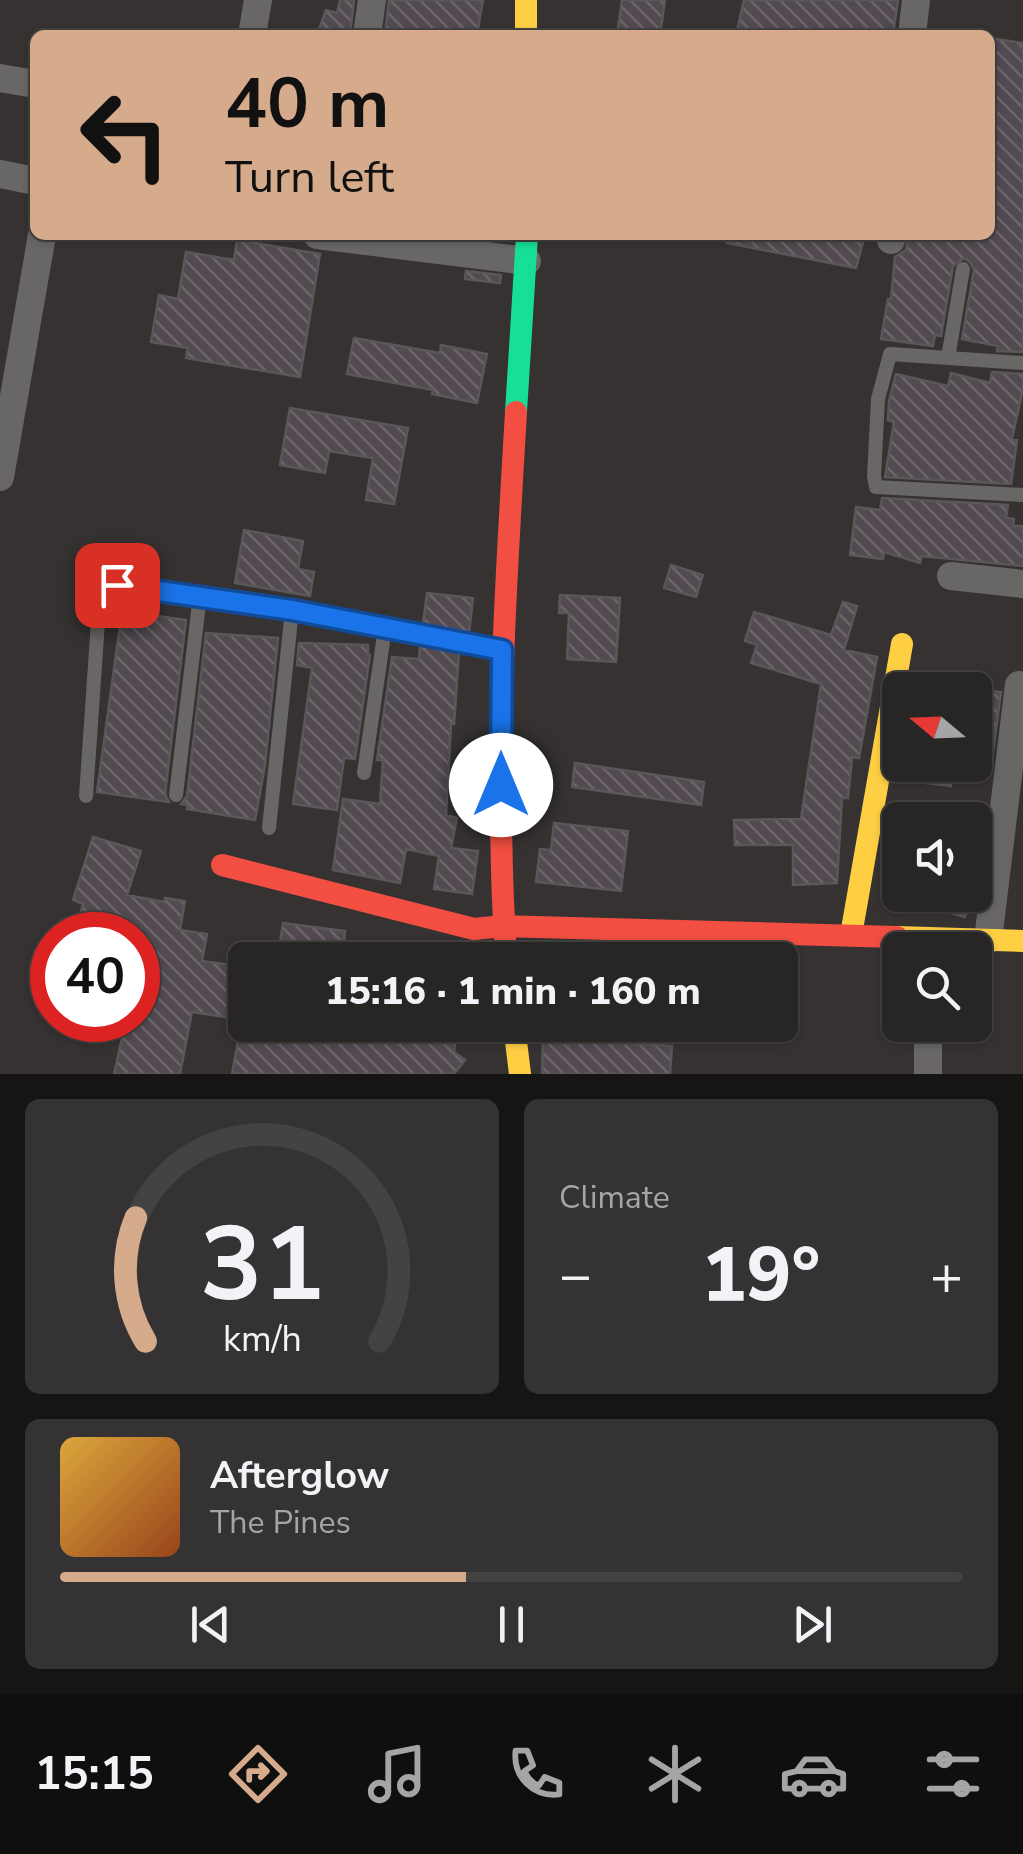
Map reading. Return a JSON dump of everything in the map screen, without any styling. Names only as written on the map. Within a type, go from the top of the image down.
[{"type":"street","points":[[253,30],[258,0]]},
{"type":"street","points":[[368,30],[372,0]]},
{"type":"street","points":[[526,0],[526,30]]},
{"type":"street","points":[[913,30],[916,0]]},
{"type":"street","points":[[0,78],[30,83]]},
{"type":"street","points":[[0,174],[30,180]]},
{"type":"street","points":[[0,478],[41,240]]},
{"type":"street","points":[[398,240],[527,248],[502,650],[500,749],[505,942]]},
{"type":"street","points":[[950,576],[1023,584]]},
{"type":"street","points":[[851,935],[902,644]]},
{"type":"street","points":[[989,932],[1019,685]]},
{"type":"street","points":[[222,865],[474,929],[504,926],[882,939]]},
{"type":"street","points":[[992,940],[1023,940]]},
{"type":"street","points":[[516,1042],[520,1074]]},
{"type":"street","points":[[928,1042],[928,1074]]},
{"type":"lane","points":[[948,358],[963,269]]},
{"type":"lane","points":[[1023,363],[890,354],[878,400],[876,487],[1023,496]]},
{"type":"lane","points":[[86,796],[99,607],[107,592],[117,585],[292,610],[502,650]]},
{"type":"lane","points":[[176,795],[200,596]]},
{"type":"lane","points":[[268,828],[292,610]]},
{"type":"lane","points":[[364,773],[386,628]]},
{"type":"building","points":[[340,0],[354,0],[351,30],[319,30],[326,10],[337,13]]},
{"type":"building","points":[[389,0],[483,0],[478,30],[385,30]]},
{"type":"building","points":[[622,0],[665,0],[661,30],[618,30]]},
{"type":"building","points":[[744,0],[898,0],[894,30],[737,30]]},
{"type":"building","points":[[995,39],[1023,43],[1023,352],[997,351],[998,346],[962,339],[974,270],[964,258],[953,266],[941,336],[935,335],[933,346],[881,339],[891,299],[895,257],[906,250],[907,240],[995,240]]},
{"type":"building","points":[[237,240],[320,254],[300,377],[186,358],[188,348],[151,342],[159,295],[178,299],[186,252],[234,260]]},
{"type":"building","points":[[727,240],[864,240],[856,268],[727,243]]},
{"type":"building","points":[[466,271],[501,275],[500,283],[465,279]]},
{"type":"building","points":[[354,338],[440,353],[441,345],[487,354],[477,403],[432,394],[433,390],[347,374]]},
{"type":"building","points":[[992,372],[1023,374],[1012,439],[1017,440],[1011,484],[885,477],[894,422],[888,420],[889,401],[896,374],[948,386],[951,373],[990,383]]},
{"type":"building","points":[[290,408],[408,428],[394,504],[366,500],[373,458],[329,451],[325,473],[280,465]]},
{"type":"building","points":[[882,498],[1008,505],[1006,518],[1014,519],[1013,526],[1023,526],[1023,566],[922,556],[920,563],[884,552],[883,559],[850,555],[856,507],[880,510]]},
{"type":"building","points":[[244,530],[303,541],[298,569],[314,572],[310,596],[235,583]]},
{"type":"building","points":[[671,565],[703,575],[696,597],[664,588]]},
{"type":"building","points":[[427,593],[473,598],[469,633],[423,624]]},
{"type":"building","points":[[560,595],[620,598],[616,662],[567,659],[569,613],[559,613]]},
{"type":"building","points":[[843,602],[857,606],[844,650],[877,657],[859,758],[852,757],[848,798],[842,798],[837,883],[793,885],[793,845],[735,845],[734,820],[801,819],[821,684],[751,663],[757,645],[745,641],[754,612],[831,635]]},
{"type":"building","points":[[122,611],[186,620],[165,794],[169,802],[97,792]]},
{"type":"building","points":[[206,633],[278,638],[265,765],[255,820],[187,809],[188,805],[181,804],[187,796]]},
{"type":"building","points":[[299,643],[368,645],[370,655],[355,759],[344,758],[337,810],[293,804],[312,668],[297,665]]},
{"type":"building","points":[[420,645],[459,653],[446,815],[457,818],[451,848],[478,851],[472,894],[434,889],[439,856],[406,849],[400,883],[333,870],[343,799],[380,804],[383,760],[377,760],[392,657],[419,659]]},
{"type":"building","points":[[992,691],[1001,692],[992,760]]},
{"type":"building","points":[[575,763],[704,782],[701,805],[572,787]]},
{"type":"building","points":[[918,782],[951,782],[951,786]]},
{"type":"building","points":[[554,823],[628,831],[621,891],[536,882],[540,849],[551,850]]},
{"type":"building","points":[[93,837],[141,851],[127,895],[164,902],[165,898],[185,901],[180,930],[207,934],[202,961],[228,965],[228,1017],[192,1012],[180,1074],[114,1074],[121,1042],[160,1042],[160,912],[81,912],[83,904],[73,900]]},
{"type":"building","points":[[283,923],[345,931],[344,942],[280,942]]},
{"type":"building","points":[[238,1042],[455,1042],[454,1052],[465,1060],[454,1074],[232,1074]]},
{"type":"building","points":[[543,1042],[672,1046],[670,1074],[542,1074]]},
{"type":"traffic: fast","points":[[516,412],[527,240]]},
{"type":"traffic: slow","points":[[526,0],[526,30]]},
{"type":"traffic: slow","points":[[851,935],[902,644]]},
{"type":"traffic: slow","points":[[992,940],[1023,941]]},
{"type":"traffic: slow","points":[[516,1042],[520,1074]]},
{"type":"traffic: jam","points":[[505,942],[501,720],[516,412]]},
{"type":"traffic: jam","points":[[222,865],[474,929],[503,926],[882,937]]},
{"type":"route","points":[[117,585],[292,610],[502,650],[501,785]]}]
